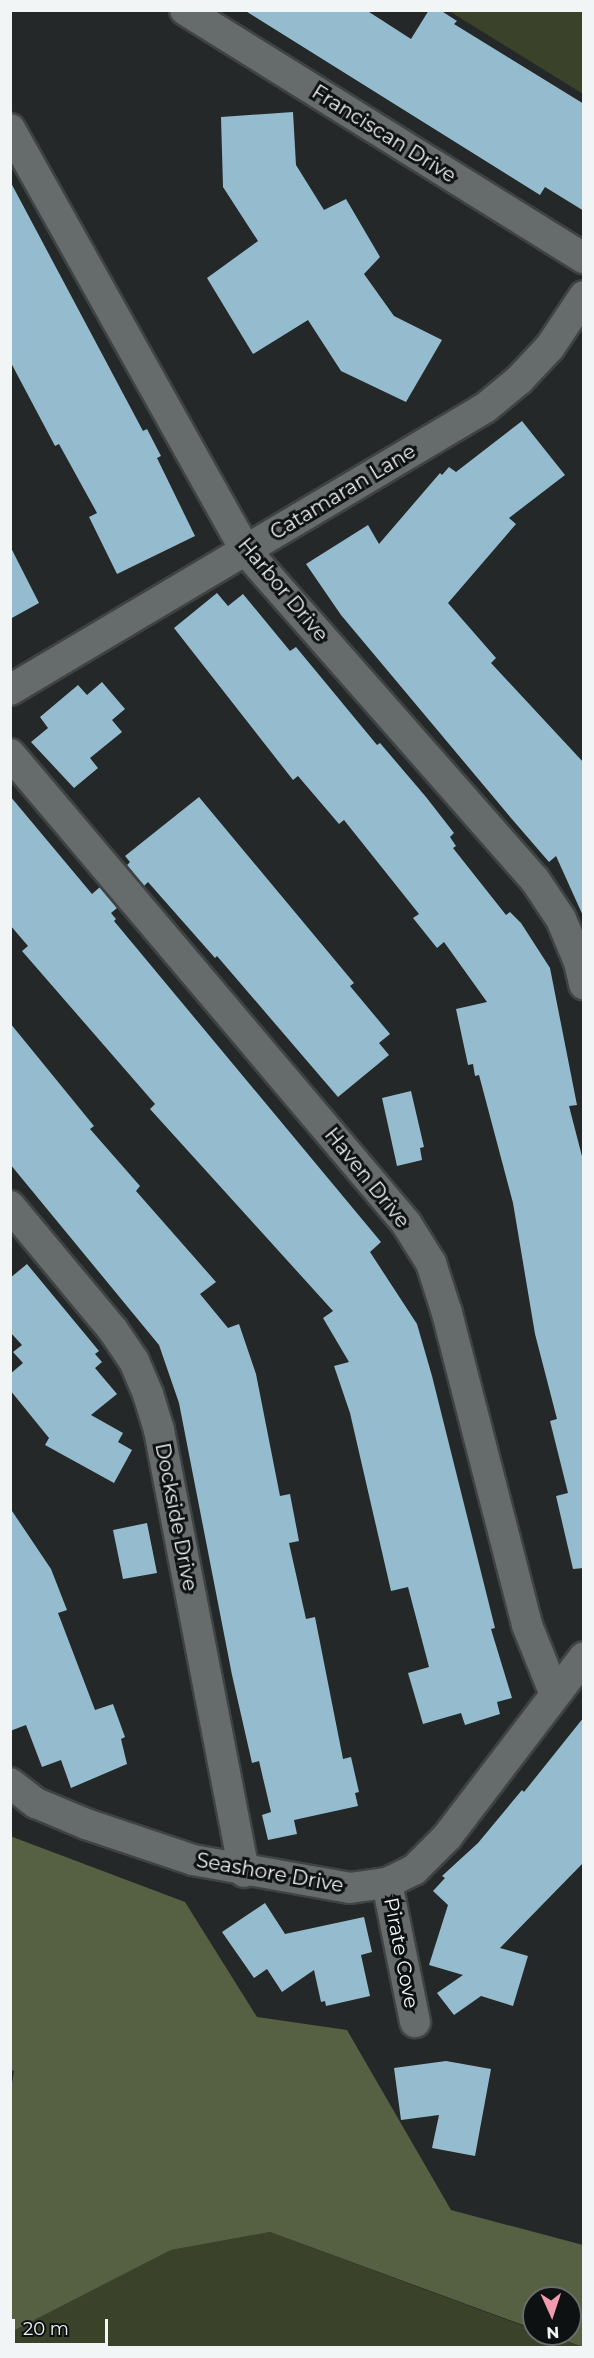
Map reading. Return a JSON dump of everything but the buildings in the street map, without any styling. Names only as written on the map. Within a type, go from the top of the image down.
[{"type":"street","name":"Franciscan Drive","points":[[185,10],[584,258]]},
{"type":"street","name":"Harbor Drive","points":[[10,129],[245,550],[535,880],[561,919],[579,962],[584,984]]},
{"type":"street","name":"Catamaran Lane","points":[[10,690],[485,408],[550,347],[584,296]]},
{"type":"street","name":"Haven Drive","points":[[10,754],[406,1223],[431,1263],[447,1313],[527,1624],[554,1692]]},
{"type":"street","name":"Dockside Drive","points":[[10,1206],[113,1330],[134,1361],[148,1394],[159,1430],[244,1872]]},
{"type":"street","name":"Seashore Drive","points":[[10,1783],[36,1803],[142,1845],[244,1872],[350,1888],[387,1883],[414,1870],[447,1837],[554,1692],[584,1657]]},
{"type":"street","name":"Pirate Cove","points":[[387,1883],[415,2022]]},
{"type":"green space","points":[[449,11],[583,11],[583,94]]},
{"type":"green space","points":[[10,1836],[185,1902],[257,2017],[347,2030],[451,2210],[583,2245],[583,2347],[580,2346],[582,2286],[522,2286],[522,2325],[270,2232],[171,2250],[11,2332],[10,2095],[14,2071],[10,2070]]},
{"type":"green space","points":[[270,2232],[522,2326],[522,2346],[582,2347],[11,2348],[11,2332],[171,2250]]}]
